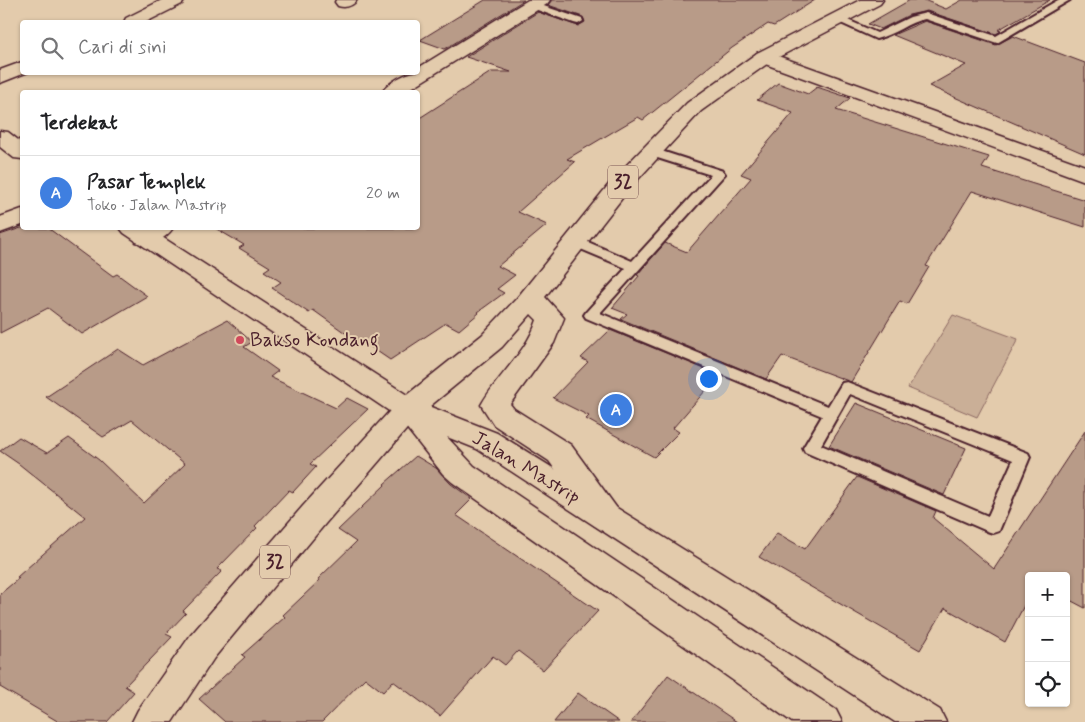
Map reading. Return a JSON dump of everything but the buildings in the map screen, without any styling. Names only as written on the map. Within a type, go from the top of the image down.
[{"type":"main road","points":[[137,20],[176,0]]},
{"type":"main road","points":[[502,0],[533,4]]},
{"type":"main road","name":"32","points":[[151,722],[202,647],[314,515],[408,409],[492,340],[530,298],[622,183],[694,107],[764,57],[874,0]]},
{"type":"main road","points":[[420,75],[533,4]]},
{"type":"main road","points":[[764,57],[1085,174]]},
{"type":"main road","points":[[0,77],[20,69]]},
{"type":"main road","points":[[395,90],[419,75]]},
{"type":"main road","points":[[0,137],[20,152]]},
{"type":"main road","points":[[0,226],[20,217]]},
{"type":"main road","points":[[146,230],[408,409]]},
{"type":"main road","points":[[530,298],[551,318],[545,337],[495,405],[504,417],[560,453],[605,516]]},
{"type":"main road","name":"Jalan Mastrip","points":[[408,409],[487,441],[928,722]]},
{"type":"main road","name":"Jalan Mastrip","points":[[408,409],[462,474],[823,722]]},
{"type":"lane","points":[[837,19],[876,36],[883,35],[918,16],[926,16],[997,40],[1065,0]]},
{"type":"lane","points":[[533,4],[578,21]]},
{"type":"lane","points":[[652,152],[718,174],[591,315],[831,414]]},
{"type":"lane","points":[[576,242],[634,267]]},
{"type":"lane","points":[[847,387],[1022,457],[993,526],[811,448],[831,414],[847,387]]},
{"type":"shaded area","points":[[953,315],[1018,339],[977,417],[908,388]]},
{"type":"place","name":"Bakso Kondang","points":[[240,340]]},
{"type":"place","name":"Pasar Templek","points":[[616,410]]}]
